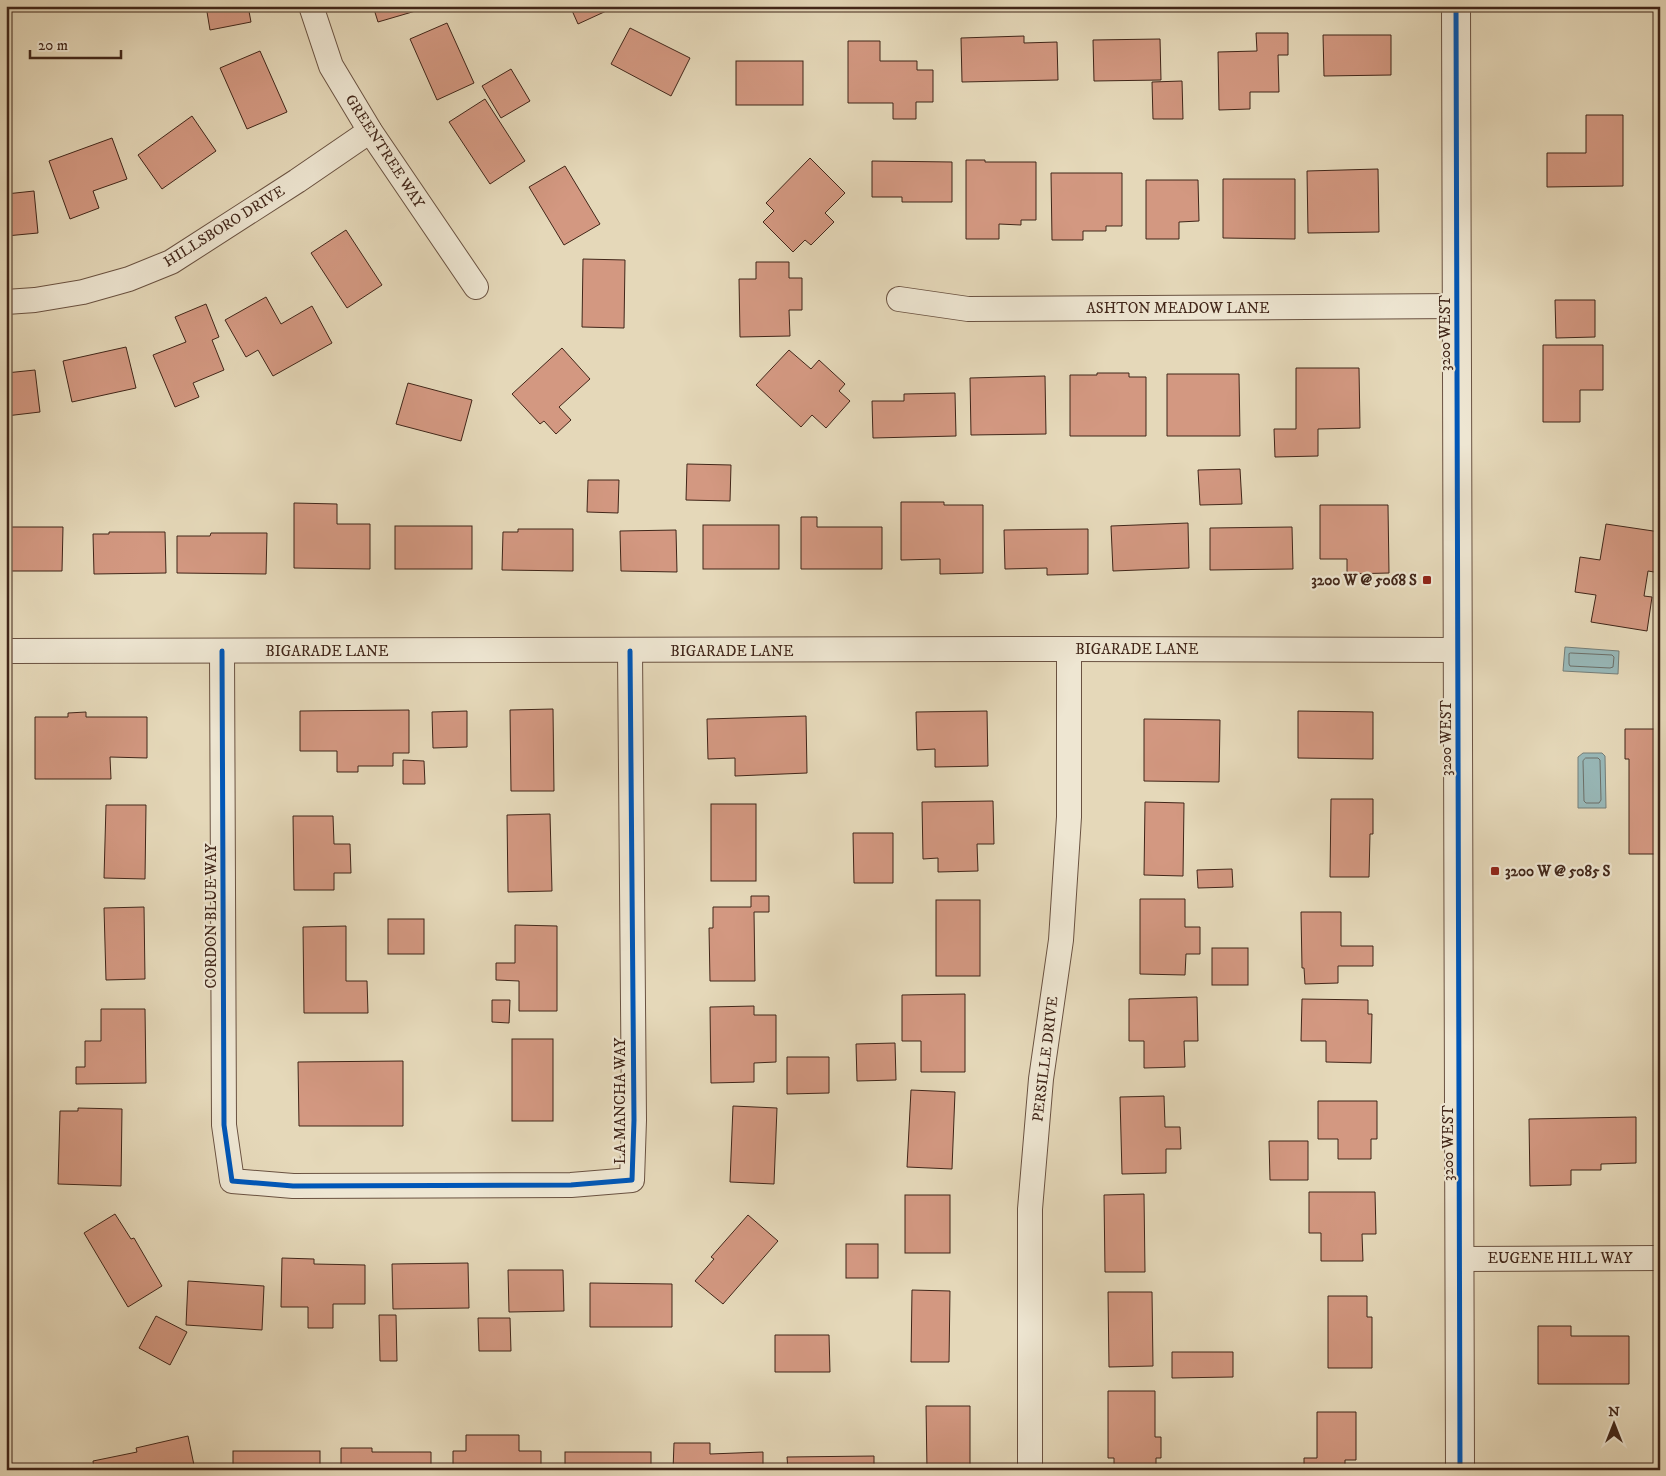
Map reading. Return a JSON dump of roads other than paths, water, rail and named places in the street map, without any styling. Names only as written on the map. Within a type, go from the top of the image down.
[{"type":"street","name":"GREENTREE WAY","points":[[311,6],[331,66],[370,132],[476,287]]},
{"type":"street","name":"3200 WEST","points":[[1456,6],[1460,1470]]},
{"type":"street","name":"HILLSBORO DRIVE","points":[[6,302],[35,300],[83,292],[129,279],[171,262],[370,132]]},
{"type":"street","name":"ASHTON MEADOW LANE","points":[[899,299],[968,309],[1457,306]]},
{"type":"street","name":"PERSILLE DRIVE","points":[[1030,1470],[1030,1209],[1041,1079],[1061,940],[1069,826],[1069,649]]},
{"type":"street","name":"CORDON BLUE WAY","points":[[222,650],[224,1125],[232,1181]]},
{"type":"street","name":"BIGARADE LANE","points":[[6,651],[1458,650]]},
{"type":"street","name":"LA MANCHA WAY","points":[[232,1181],[293,1186],[571,1185],[632,1180],[634,1120],[630,651]]},
{"type":"street","name":"EUGENE HILL WAY","points":[[1460,1259],[1660,1258]]},
{"type":"water","points":[[1565,647],[1619,651],[1618,674],[1563,671]]},
{"type":"water","points":[[1583,753],[1602,753],[1605,756],[1606,808],[1578,808],[1578,757]]},
{"type":"place","name":"3200 W @ 5068 S","points":[[1427,580]]},
{"type":"place","name":"3200 W @ 5085 S","points":[[1495,871]]}]
